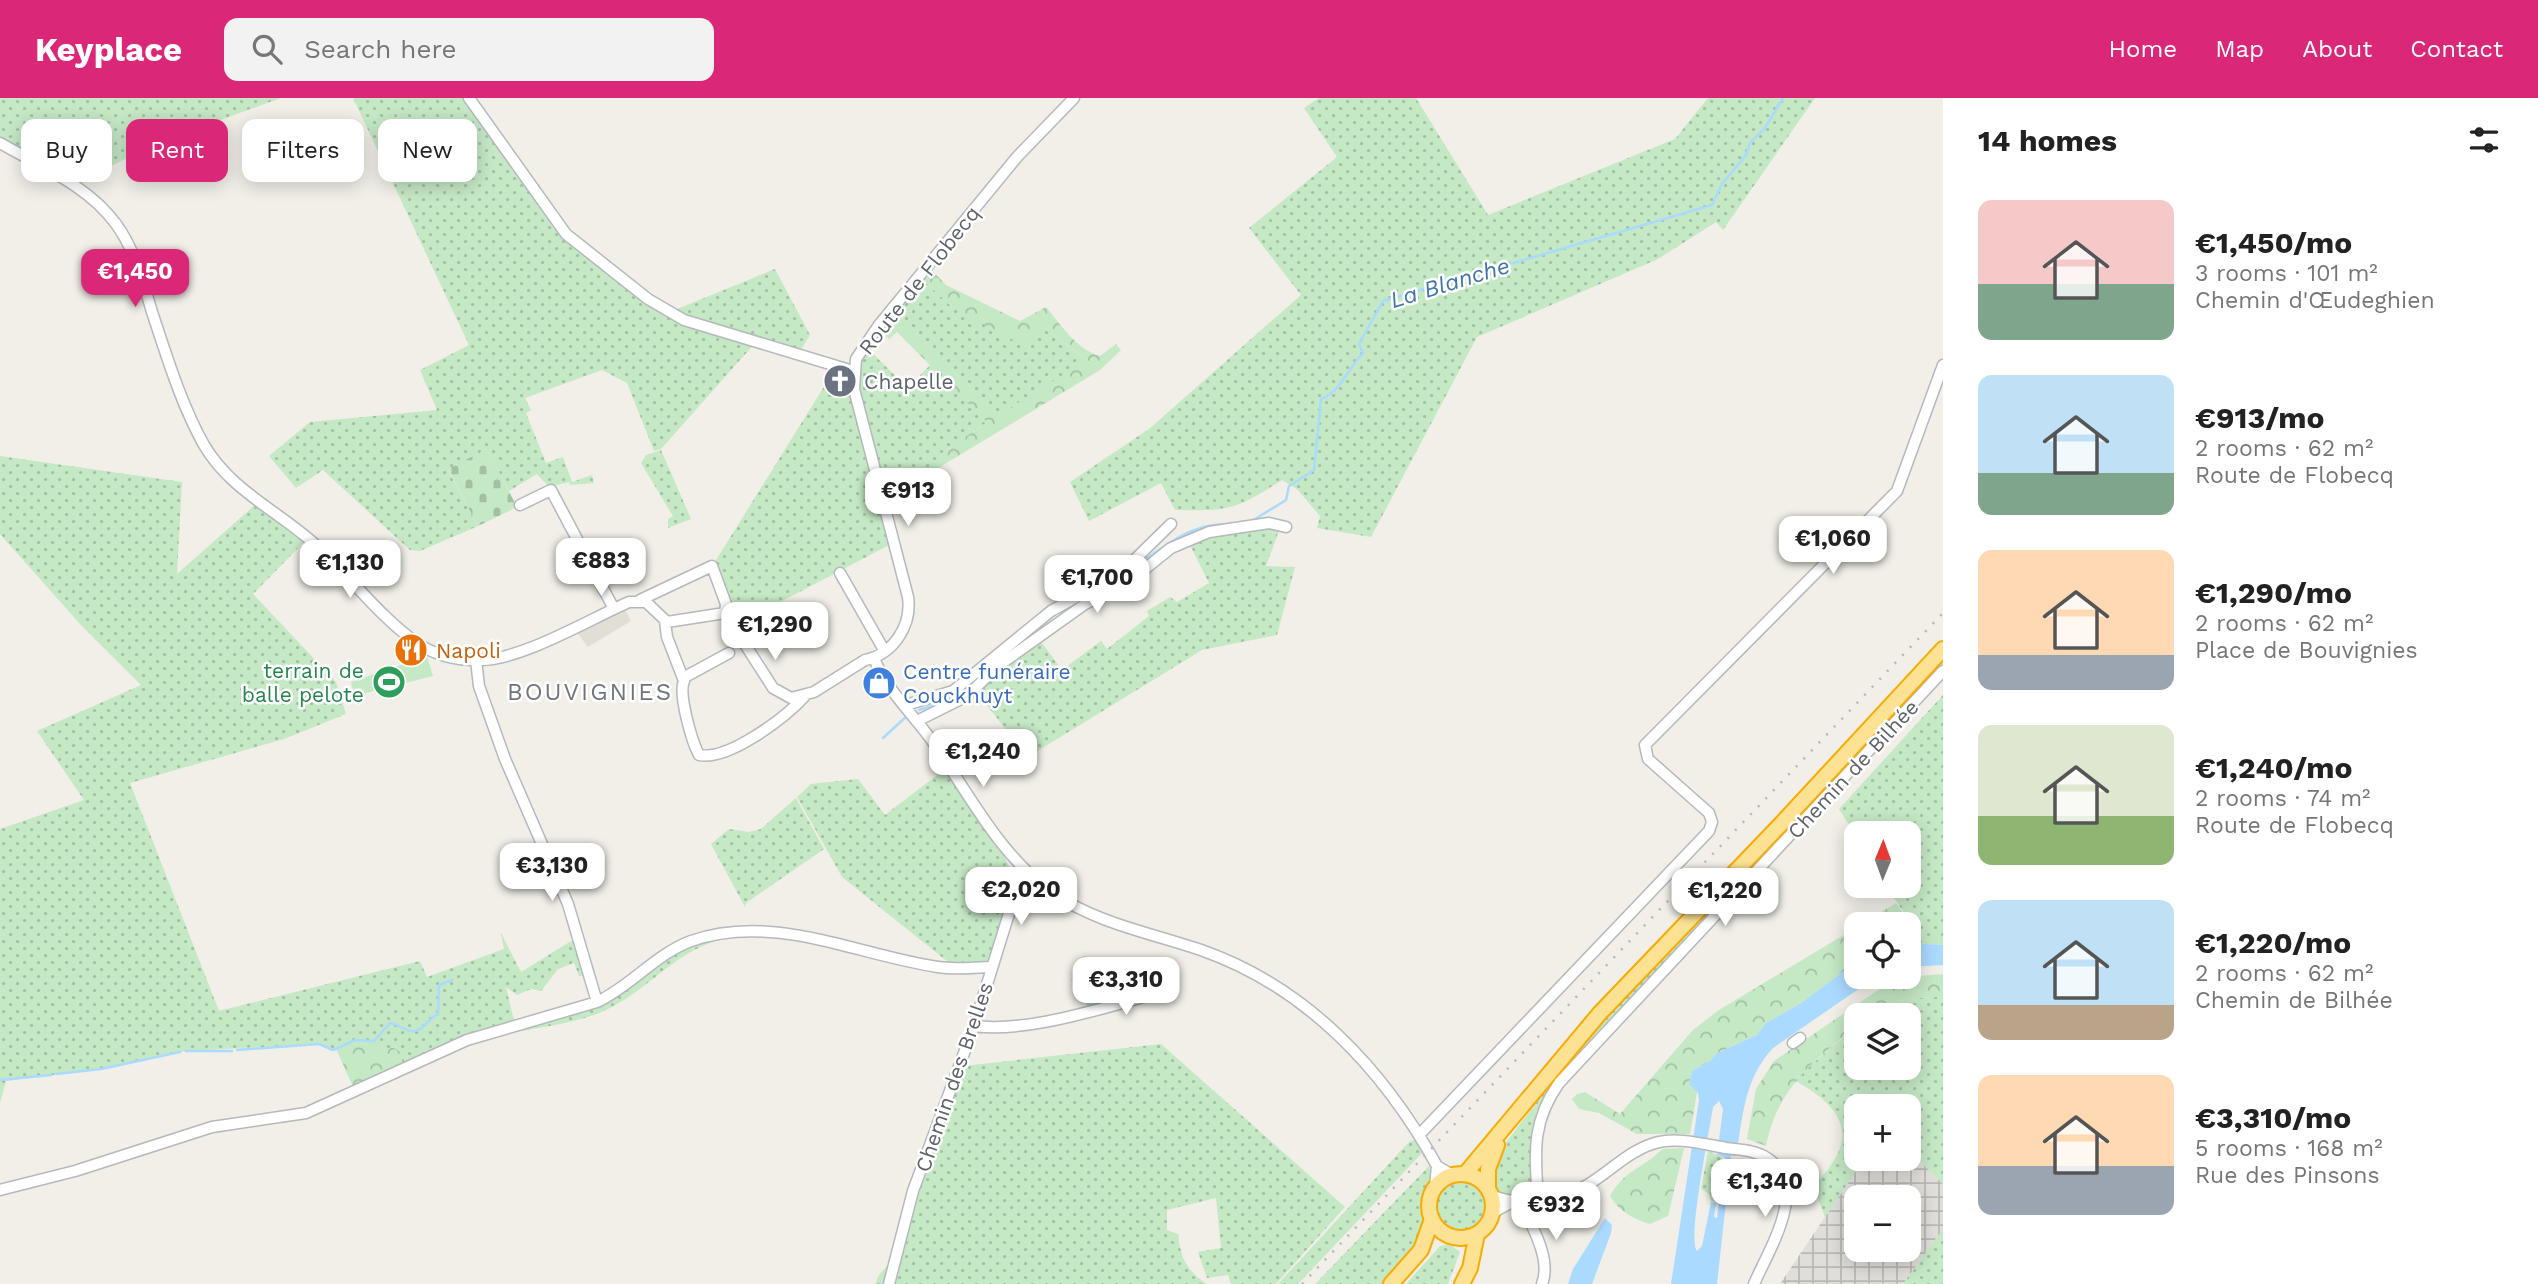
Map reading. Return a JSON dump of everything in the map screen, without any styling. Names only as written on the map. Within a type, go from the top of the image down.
[{"type":"highway","points":[[1461,1174],[1505,1128],[1600,1013],[1782,823],[1943,649]]},
{"type":"highway","points":[[1462,1284],[1470,1268],[1477,1234],[1487,1224],[1492,1213],[1490,1160],[1505,1128]]},
{"type":"highway","points":[[1456,1284],[1466,1251],[1454,1237],[1440,1230],[1432,1220],[1429,1206],[1435,1187],[1449,1176],[1461,1174],[1478,1178],[1490,1192]]},
{"type":"highway","points":[[1391,1284],[1421,1250],[1432,1220]]},
{"type":"highway","points":[[1398,1284],[1435,1244],[1454,1237],[1477,1234]]},
{"type":"street","points":[[469,98],[566,234],[648,299],[684,320],[853,371]]},
{"type":"street","name":"Route de Flobecq","points":[[683,678],[681,687],[694,746],[699,755],[712,757],[725,753],[788,713],[805,696],[865,660],[874,658],[903,632],[910,608],[893,529],[854,389],[853,371],[864,346],[897,302],[1017,157],[1074,98]]},
{"type":"street","points":[[0,143],[80,190],[106,211],[117,226],[134,258],[178,386],[204,444],[222,470],[243,490],[310,539],[418,643],[447,657],[489,660],[523,649],[640,600],[712,566],[726,604],[725,613],[773,688],[791,698],[805,696]]},
{"type":"street","points":[[1419,1135],[1709,831],[1712,822],[1709,813],[1648,759],[1644,749],[1650,737],[1897,491],[1943,365]]},
{"type":"street","points":[[520,505],[551,490],[614,609]]},
{"type":"street","points":[[912,712],[967,696],[998,666],[1085,604],[1130,581],[1171,548],[1209,532],[1252,528],[1269,523],[1286,527]]},
{"type":"street","points":[[912,712],[953,691],[1051,611],[1122,572],[1171,524]]},
{"type":"street","points":[[840,573],[884,650]]},
{"type":"street","points":[[640,600],[665,621],[667,637],[683,678],[729,653]]},
{"type":"street","points":[[665,621],[725,613]]},
{"type":"street","points":[[874,658],[997,838],[1029,874],[1077,908],[1213,954],[1281,989],[1318,1017],[1378,1074],[1437,1166],[1435,1187]]},
{"type":"street","points":[[476,660],[479,686],[505,759],[569,904],[597,1002]]},
{"type":"street","name":"Chemin de Bilhée","points":[[1538,1200],[1536,1135],[1542,1110],[1559,1083],[1943,671]]},
{"type":"street","name":"Chemin des Brelles","points":[[888,1284],[913,1191],[974,1026],[1016,891],[1029,874]]},
{"type":"street","points":[[0,1190],[75,1171],[212,1127],[306,1113],[467,1040],[597,1002],[613,995],[682,945],[732,933],[784,933],[943,968],[992,967]]},
{"type":"street","points":[[974,1026],[994,1027],[1080,1015],[1155,993],[1154,983],[1084,962]]},
{"type":"street","points":[[1492,1213],[1517,1202],[1538,1200],[1578,1189],[1639,1150],[1664,1142],[1755,1153],[1776,1166],[1786,1184],[1787,1195],[1783,1216],[1754,1284]]},
{"type":"street","points":[[1437,1166],[1461,1174]]},
{"type":"street","points":[[1490,1192],[1517,1202],[1542,1248],[1542,1284]]},
{"type":"shaded area","points":[[625,610],[631,621],[588,647],[576,631]]},
{"type":"shaded area","points":[[1921,1162],[1943,1184],[1943,1229],[1921,1259],[1921,1185],[1847,1185],[1856,1171],[1921,1171]]},
{"type":"shaded area","points":[[1844,1189],[1844,1262],[1919,1262],[1903,1284],[1780,1284]]},
{"type":"green space","points":[[0,98],[281,98],[223,119],[126,119],[126,159],[112,166],[112,119],[21,119],[21,155],[0,143]]},
{"type":"green space","points":[[353,98],[469,98],[555,219],[666,312],[756,342],[661,449],[654,451],[627,383],[602,370],[525,398],[531,410],[526,413],[546,463],[563,457],[572,482],[592,475],[594,483],[570,485],[569,482],[549,487],[537,474],[509,491],[487,449],[448,470],[478,526],[420,551],[410,550],[323,470],[296,488],[269,456],[310,422],[437,410],[420,370],[469,345],[392,182],[477,182],[477,119],[378,119],[378,151]]},
{"type":"green space","points":[[1319,98],[1416,98],[1488,215],[1675,139],[1708,98],[1815,98],[1723,230],[1716,222],[1658,259],[1477,337],[1371,537],[1317,528],[1320,516],[1297,489],[1282,480],[1242,503],[1209,510],[1175,510],[1161,483],[1089,521],[1070,482],[1149,429],[1301,295],[1249,228],[1337,157],[1304,108]]},
{"type":"green space","points":[[930,268],[946,285],[1020,321],[1046,307],[1070,336],[1092,353],[1100,356],[1116,344],[1121,350],[1100,370],[940,467],[942,453],[987,422],[897,332],[889,339],[883,333],[888,318],[901,318],[996,413],[1003,412],[1087,360],[1044,328],[1022,345],[952,307],[921,278]]},
{"type":"green space","points":[[775,269],[810,335],[799,353],[670,312]]},
{"type":"green space","points":[[921,278],[952,307],[979,320],[1044,328],[1088,361],[1003,412],[996,413],[901,318],[888,318]]},
{"type":"green space","points":[[867,348],[908,388],[931,364],[987,422],[942,453],[940,467],[887,496],[860,401],[861,364]]},
{"type":"green space","points":[[835,369],[846,376],[893,543],[738,624],[713,565]]},
{"type":"green space","points":[[487,449],[517,507],[478,526],[448,469]]},
{"type":"green space","points":[[661,450],[691,519],[668,528],[668,519],[673,516],[641,463],[646,455]]},
{"type":"green space","points":[[0,456],[182,482],[177,574],[256,504],[301,537],[303,543],[253,594],[336,682],[346,714],[284,739],[130,783],[219,1011],[420,961],[427,977],[504,949],[501,933],[521,972],[576,938],[587,975],[579,976],[574,963],[558,969],[541,991],[531,989],[517,995],[506,987],[515,1025],[401,1069],[386,1051],[355,1040],[333,1050],[319,1044],[186,1051],[101,1069],[6,1081],[0,1103],[0,829],[84,800],[37,731],[141,685],[80,624],[0,534]]},
{"type":"green space","points":[[1268,526],[1280,528],[1266,566],[1295,567],[1277,635],[1202,650],[1018,763],[998,738],[1007,731],[976,691],[996,670],[1039,639],[1062,670],[1101,641],[1107,649],[1149,616],[1147,611],[1170,597],[1177,602],[1209,583],[1188,541]]},
{"type":"green space","name":"terrain de balle pelote","points":[[427,656],[433,676],[354,696],[351,682]]},
{"type":"green space","points":[[1943,659],[1943,667],[1629,1000],[1554,1085],[1537,1110],[1533,1125],[1531,1191],[1527,1197],[1515,1198],[1499,1193],[1493,1181],[1497,1154],[1580,1046]]},
{"type":"green space","points":[[1943,695],[1943,938],[1921,938],[1921,912],[1904,912],[1894,898],[1922,898],[1922,821],[1846,821],[1839,809]]},
{"type":"green space","points":[[945,769],[997,842],[1011,872],[1011,895],[1006,914],[990,959],[983,963],[953,966],[842,877],[797,797],[811,784],[858,779],[885,815]]},
{"type":"green space","points":[[796,798],[824,849],[746,903],[745,907],[711,844],[729,829],[749,832],[761,829]]},
{"type":"green space","points":[[1896,903],[1902,912],[1881,912]]},
{"type":"green space","points":[[727,935],[727,938],[694,950],[627,998],[602,1012],[523,1031],[518,1026],[596,1006],[673,953]]},
{"type":"green space","points":[[1844,935],[1844,971],[1801,1003],[1766,1023],[1757,1035],[1717,1053],[1710,1061],[1692,1071],[1689,1084],[1697,1092],[1690,1134],[1637,1134],[1599,1113],[1579,1109],[1572,1099],[1585,1092],[1620,1114],[1693,1030],[1719,1010]]},
{"type":"green space","points":[[1921,938],[1943,938],[1943,945],[1921,944]]},
{"type":"green space","points":[[1092,968],[1134,981],[1139,985],[1138,992],[1087,1006],[1080,981],[1071,981],[1073,975]]},
{"type":"green space","points":[[1943,974],[1943,996],[1906,999],[1898,1003],[1859,1003],[1880,989],[1921,989],[1921,976]]},
{"type":"green space","points":[[1943,996],[1943,1184],[1921,1162],[1921,1094],[1844,1094],[1844,1171],[1856,1171],[1825,1217],[1813,1186],[1837,1154],[1842,1140],[1841,1127],[1836,1115],[1826,1103],[1794,1080],[1844,1036],[1844,1080],[1921,1080],[1921,1003],[1898,1003],[1906,999]]},
{"type":"green space","points":[[1844,1013],[1844,1036],[1812,1064],[1788,1091],[1779,1107],[1766,1146],[1747,1139],[1756,1089],[1774,1061]]},
{"type":"green space","points":[[355,1040],[374,1041],[377,1048],[394,1048],[400,1052],[403,1064],[355,1091],[336,1049]]},
{"type":"green space","points":[[1161,1044],[1345,1207],[1276,1284],[1231,1284],[1228,1275],[1207,1278],[1198,1252],[1221,1248],[1216,1198],[1167,1210],[1167,1230],[1178,1234],[1186,1263],[1194,1274],[1207,1284],[875,1284],[879,1275],[895,1257],[963,1066]]},
{"type":"green space","points":[[1416,1139],[1423,1152],[1298,1284],[1278,1284],[1409,1142]]},
{"type":"green space","points":[[1684,1148],[1668,1216],[1650,1224],[1638,1220],[1627,1214],[1610,1196],[1628,1174],[1662,1149]]},
{"type":"green space","points":[[1708,1151],[1722,1157],[1716,1201],[1711,1201],[1709,1194],[1701,1189]]},
{"type":"green space","points":[[1429,1166],[1431,1174],[1422,1199],[1424,1228],[1413,1251],[1383,1284],[1315,1284]]},
{"type":"green space","points":[[1461,1181],[1479,1188],[1486,1206],[1479,1224],[1461,1231],[1443,1224],[1436,1206],[1443,1188]]},
{"type":"green space","points":[[1943,1229],[1943,1284],[1903,1284]]},
{"type":"green space","points":[[1449,1244],[1460,1252],[1448,1284],[1406,1284],[1440,1246]]},
{"type":"water","points":[[1921,944],[1943,945],[1943,965],[1921,966]]},
{"type":"water","points":[[1844,971],[1844,989],[1859,989],[1773,1048],[1763,1060],[1746,1099],[1736,1156],[1731,1156],[1717,1284],[1671,1284],[1699,1100],[1698,1093],[1689,1084],[1692,1071],[1710,1061],[1717,1053],[1757,1035],[1766,1023],[1801,1003]],"holes":[[[1719,1101],[1723,1109],[1717,1155],[1725,1157],[1717,1218],[1714,1217],[1716,1203],[1711,1202],[1702,1246],[1697,1251],[1697,1206],[1713,1107]]]},
{"type":"water","points":[[1605,1218],[1612,1225],[1611,1233],[1592,1284],[1568,1284],[1573,1269]]},
{"type":"waterway","name":"La Blanche","points":[[1252,521],[1286,500],[1289,486],[1314,470],[1321,399],[1334,391],[1363,353],[1359,344],[1383,301],[1712,205],[1722,184],[1746,155],[1750,143],[1765,128],[1783,98]]},
{"type":"waterway","name":"La Blanche","points":[[1127,573],[1188,533],[1215,525],[1229,525]]},
{"type":"waterway","name":"La Blanche","points":[[1094,593],[1119,579]]},
{"type":"waterway","name":"La Blanche","points":[[1026,641],[1051,617]]},
{"type":"waterway","name":"La Blanche","points":[[958,695],[987,670]]},
{"type":"waterway","name":"La Blanche","points":[[919,710],[942,703]]},
{"type":"waterway","name":"La Blanche","points":[[883,738],[908,715]]},
{"type":"waterway","points":[[237,1050],[319,1044],[333,1050],[355,1040],[374,1041],[390,1023],[415,1031],[438,1014],[439,985],[452,980]]},
{"type":"waterway","points":[[186,1051],[232,1051]]},
{"type":"waterway","points":[[56,1074],[101,1069],[180,1052]]},
{"type":"waterway","points":[[0,1080],[51,1075]]},
{"type":"railway","points":[[1302,1284],[1943,613]]},
{"type":"place","name":"Chapelle","points":[[840,381]]},
{"type":"place","name":"Napoli","points":[[411,650]]},
{"type":"place","name":"terrain de balle pelote","points":[[389,682]]},
{"type":"place","name":"Centre funéraire Couckhuyt","points":[[879,683]]},
{"type":"district","name":"BOUVIGNIES","points":[[590,692]]}]
